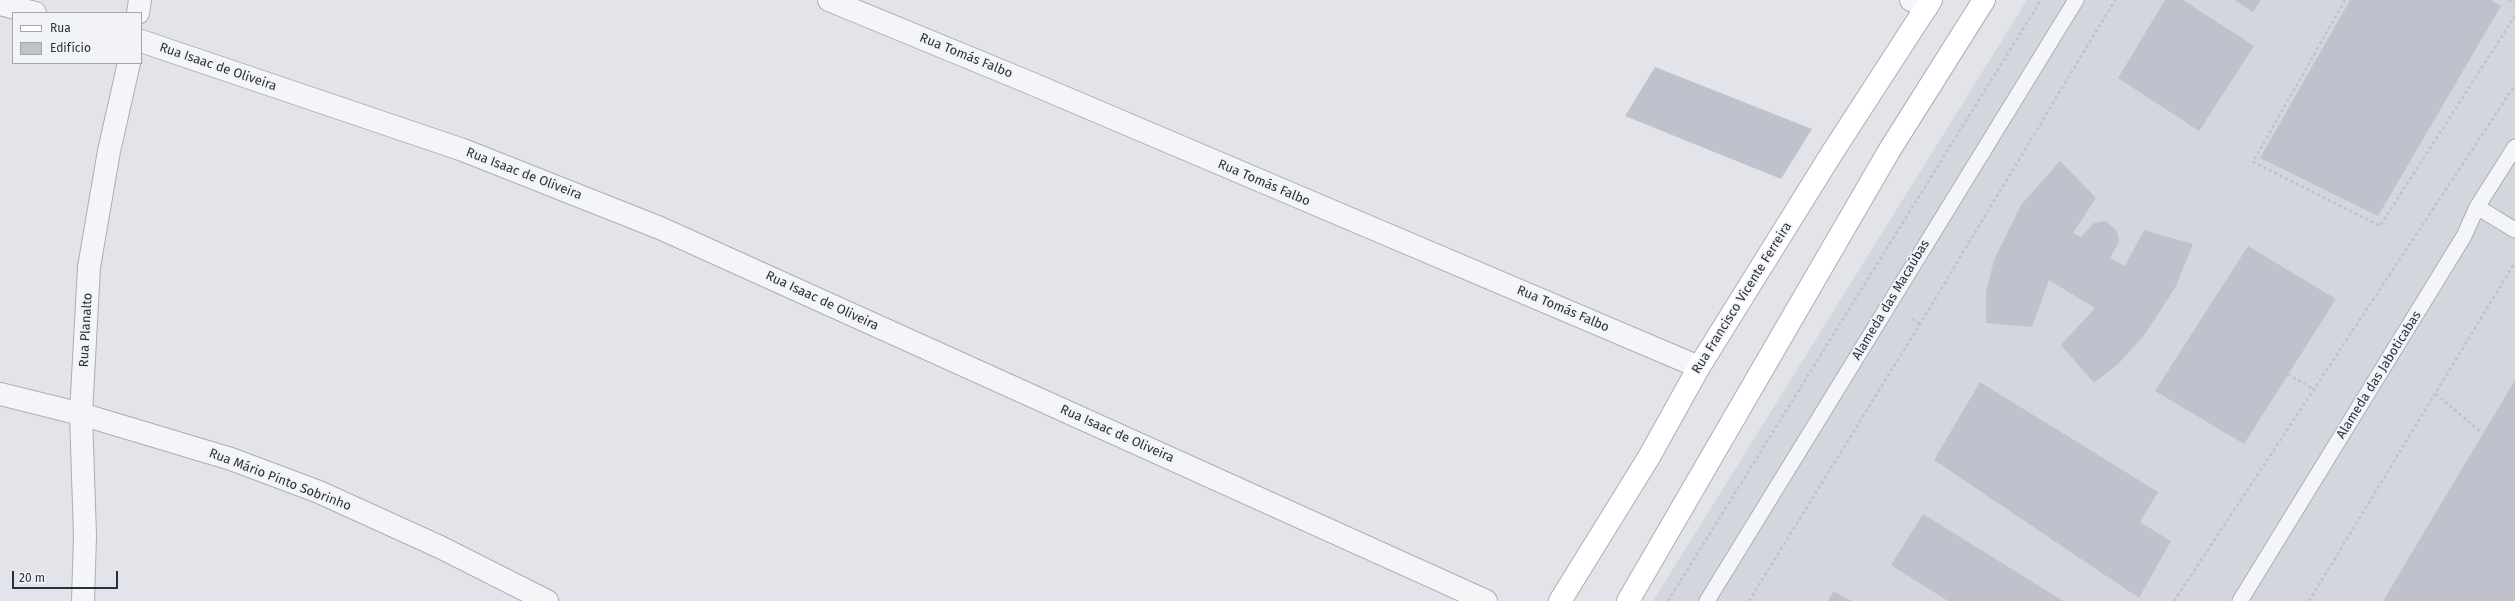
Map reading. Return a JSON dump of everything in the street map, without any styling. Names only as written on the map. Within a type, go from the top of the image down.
[{"type":"main road","points":[[1628,601],[1888,151],[1984,0]]},
{"type":"main road","name":"Rua Francisco Vicente Ferreira","points":[[1560,601],[1649,457],[1699,366],[1832,153],[1923,2]]},
{"type":"street","points":[[138,12],[140,0]]},
{"type":"street","name":"Rua Tomás Falbo","points":[[830,0],[1028,82],[1699,366]]},
{"type":"street","points":[[0,4],[31,12]]},
{"type":"street","name":"Rua Isaac de Oliveira","points":[[142,41],[463,150],[660,228],[1486,601]]},
{"type":"street","name":"Rua Planalto","points":[[83,601],[85,536],[81,414],[89,267],[109,151],[129,64]]},
{"type":"street","name":"Rua Mário Pinto Sobrinho","points":[[0,394],[81,414],[231,459],[319,492],[440,547],[547,601]]},
{"type":"lane","name":"Alameda das Macaúbas","points":[[1707,601],[2076,0]]},
{"type":"lane","name":"Alameda das Jaboticabas","points":[[2240,601],[2464,236],[2477,207],[2515,147]]},
{"type":"lane","points":[[2477,207],[2515,230]]},
{"type":"path","points":[[1668,601],[2041,0]]},
{"type":"path","points":[[1749,601],[1916,331],[2115,0]]},
{"type":"path","points":[[2345,0],[2253,162],[2380,226],[2515,16]]},
{"type":"path","points":[[2509,0],[2515,4]]},
{"type":"path","points":[[2174,601],[2515,85]]},
{"type":"path","points":[[2309,601],[2514,264]]},
{"type":"path","points":[[2288,374],[2313,389]]},
{"type":"path","points":[[2436,394],[2482,433]]},
{"type":"shaded area","points":[[2027,0],[2515,0],[2515,601],[1653,601]]},
{"type":"building","points":[[2165,0],[2183,0],[2254,46],[2199,131],[2118,78]]},
{"type":"building","points":[[2234,0],[2261,0],[2253,12]]},
{"type":"building","points":[[2350,0],[2491,0],[2501,6],[2378,216],[2260,158]]},
{"type":"building","points":[[1655,67],[1812,129],[1781,179],[1625,116]]},
{"type":"building","points":[[2060,161],[2096,198],[2073,233],[2081,237],[2094,223],[2106,221],[2117,231],[2119,242],[2110,258],[2125,266],[2144,230],[2193,244],[2175,288],[2145,334],[2119,363],[2094,383],[2061,345],[2095,308],[2049,280],[2032,327],[1986,323],[1986,292],[1994,260],[2021,205]]},
{"type":"building","points":[[2248,246],[2336,299],[2244,444],[2155,391]]},
{"type":"building","points":[[2515,380],[2514,601],[2383,601]]},
{"type":"building","points":[[1980,382],[2158,492],[2140,522],[2171,541],[2139,598],[1934,460]]},
{"type":"building","points":[[1923,514],[2063,601],[1948,601],[1891,565]]},
{"type":"building","points":[[1833,591],[1852,601],[1828,601]]}]
